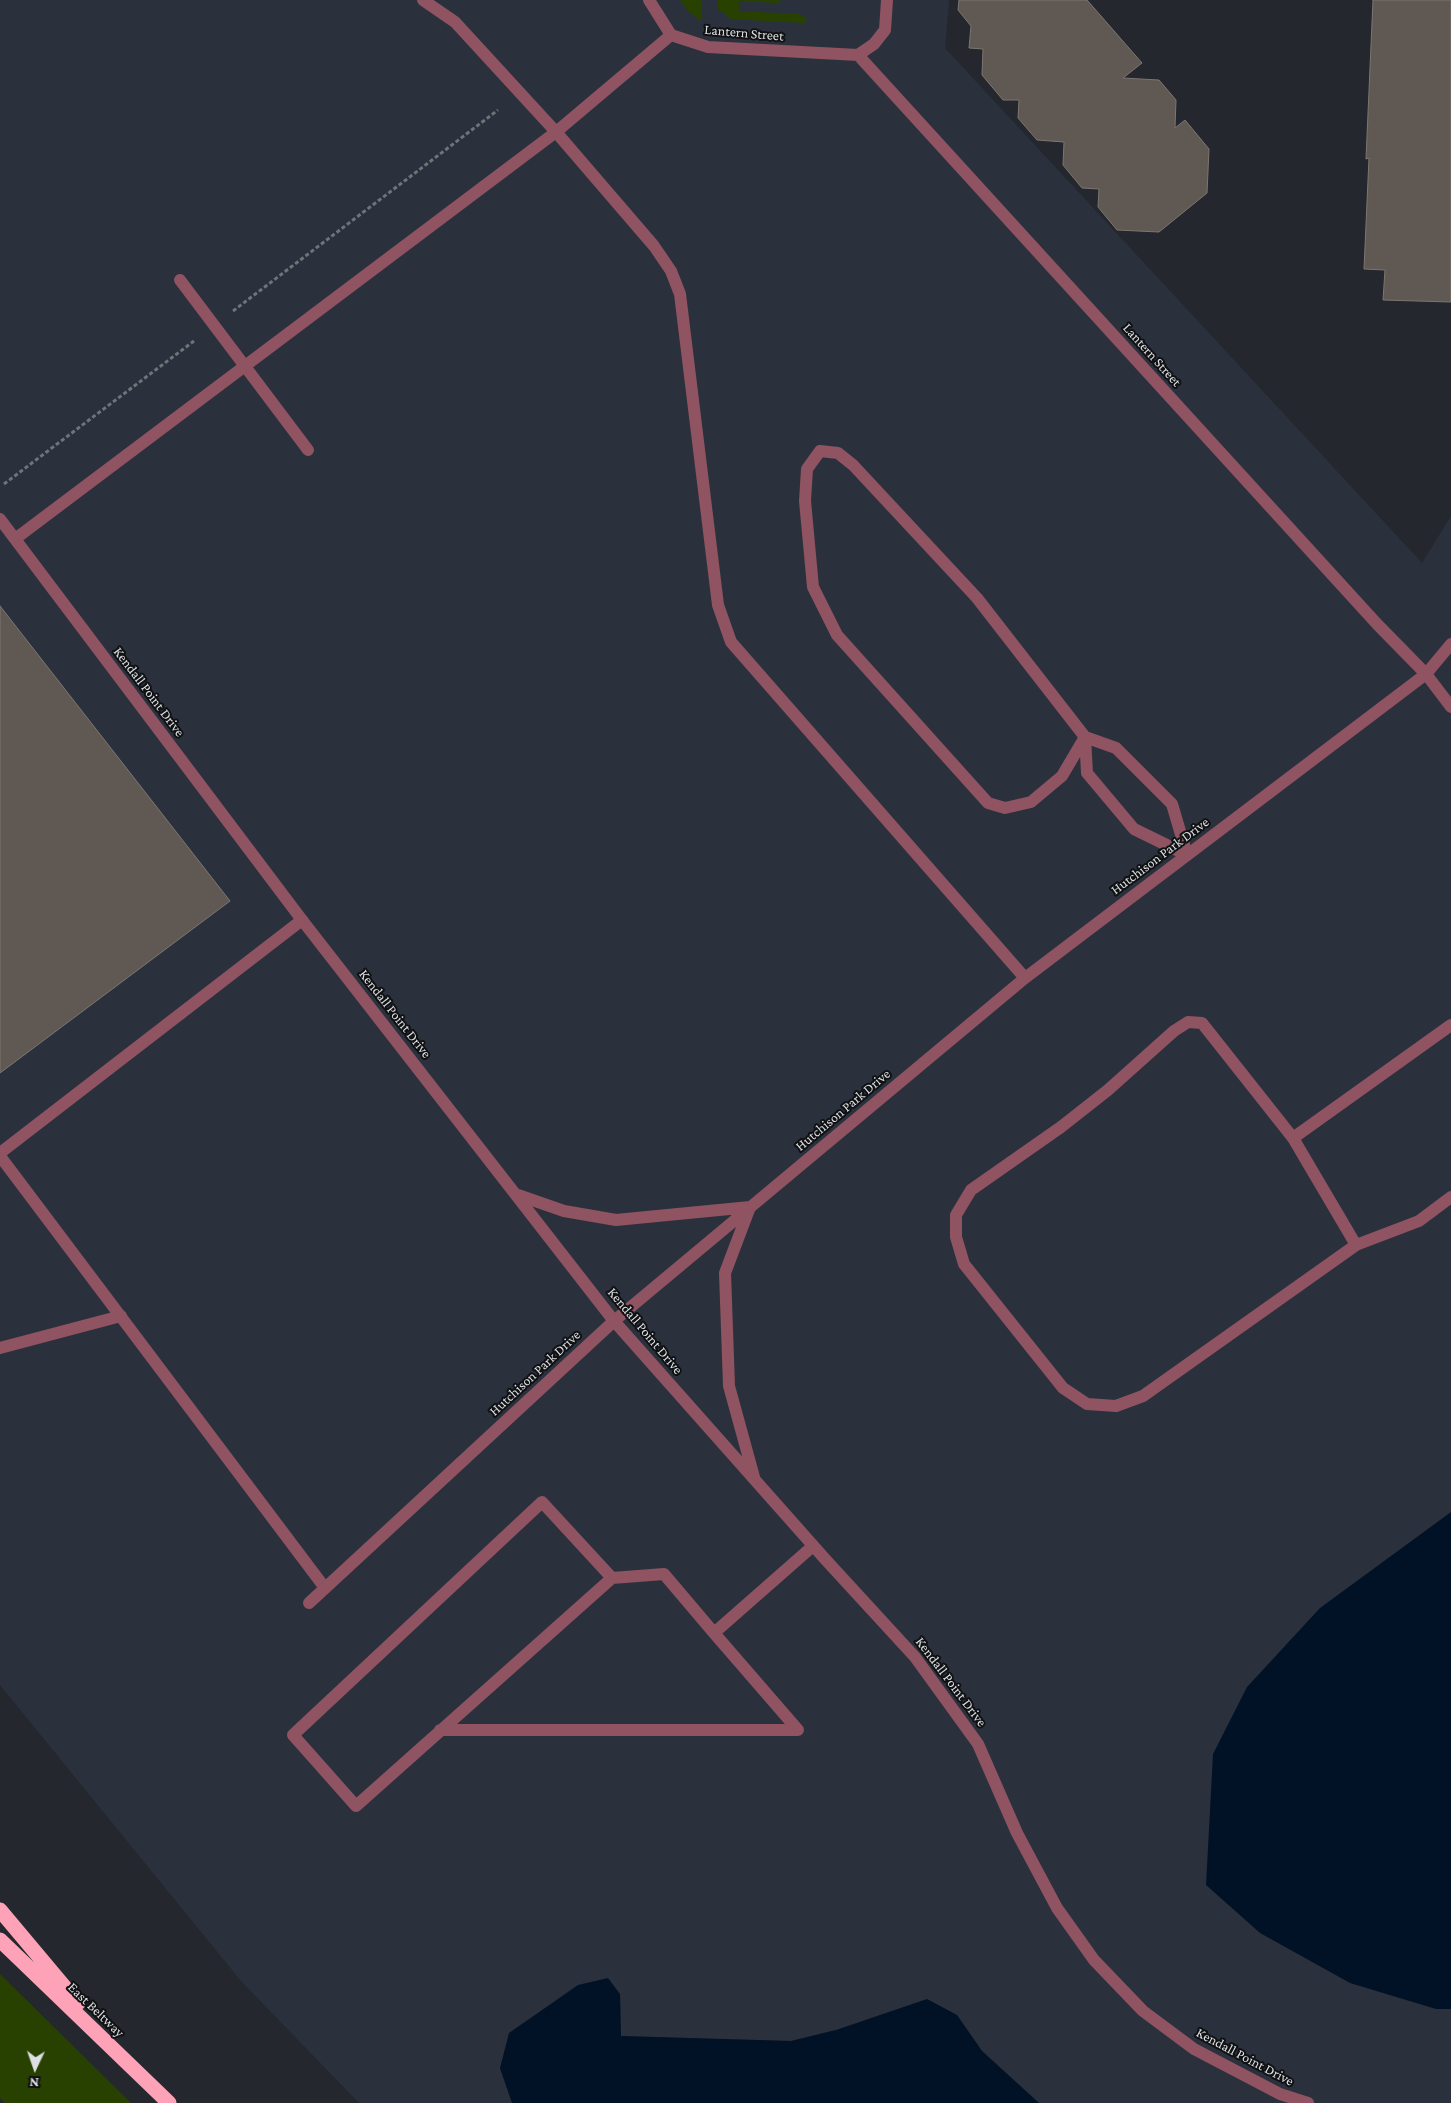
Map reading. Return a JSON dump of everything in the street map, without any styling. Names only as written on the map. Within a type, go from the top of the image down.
[{"type":"highway","points":[[0,1910],[130,2066]]},
{"type":"highway","name":"East Beltway","points":[[0,1940],[169,2103]]},
{"type":"street","points":[[423,0],[455,22],[556,132],[654,246],[671,271],[680,294],[718,605],[731,642],[1025,978]]},
{"type":"street","points":[[14,538],[556,132],[671,35],[650,0]]},
{"type":"street","points":[[858,55],[874,44],[886,30],[888,0]]},
{"type":"street","name":"Lantern Street","points":[[671,35],[708,47],[858,55],[1363,609],[1426,674],[1451,707]]},
{"type":"street","points":[[180,280],[308,450]]},
{"type":"street","points":[[1085,738],[1062,776],[1031,802],[1006,808],[988,803],[837,635],[813,587],[805,501],[807,469],[820,451],[838,453],[853,465],[970,591],[1085,738],[1116,748],[1172,804],[1187,855]]},
{"type":"street","name":"Kendall Point Drive","points":[[0,519],[302,920],[614,1321],[813,1546],[916,1657],[978,1744],[1017,1833],[1056,1908],[1094,1960],[1143,2011],[1194,2049],[1280,2094],[1308,2103]]},
{"type":"street","name":"Hutchison Park Drive","points":[[309,1603],[614,1321],[1025,978],[1426,674],[1451,644]]},
{"type":"street","points":[[1085,738],[1087,773],[1134,829],[1187,855]]},
{"type":"street","points":[[302,920],[0,1154],[325,1588]]},
{"type":"street","points":[[1356,1245],[1292,1138],[1202,1023],[1188,1022],[1174,1031],[1108,1090],[1060,1127],[971,1190],[956,1214],[956,1237],[964,1264],[1063,1388],[1088,1404],[1116,1406],[1142,1396],[1356,1245],[1419,1221],[1451,1197]]},
{"type":"street","points":[[1292,1138],[1451,1025]]},
{"type":"street","points":[[517,1194],[564,1211],[616,1220],[750,1207],[725,1273],[729,1386],[755,1480]]},
{"type":"street","points":[[0,1348],[121,1316]]},
{"type":"street","points":[[440,1730],[798,1730],[664,1574],[612,1578],[440,1730],[356,1806],[293,1735],[542,1502],[612,1578]]},
{"type":"street","points":[[714,1632],[813,1546]]},
{"type":"path","points":[[4,484],[498,110]]},
{"type":"shaded area","points":[[0,0],[949,0],[945,48],[1422,563],[1451,516],[1451,2103],[1039,2103],[982,2051],[957,2015],[836,2030],[791,2041],[621,2036],[620,1994],[500,2068],[512,2103],[359,2103],[241,1981],[0,1685]]},
{"type":"green space","points":[[680,0],[702,0],[701,21],[688,11]]},
{"type":"green space","points":[[718,0],[781,0],[778,3],[739,1],[739,11],[799,14],[807,20],[804,23],[731,19],[717,8]]},
{"type":"green space","points":[[0,1974],[131,2103],[5,2103],[0,2098]]},
{"type":"water","points":[[1451,1512],[1451,2009],[1436,2009],[1350,1983],[1260,1933],[1206,1885],[1213,1754],[1247,1687],[1320,1608]]},
{"type":"water","points":[[608,1978],[620,1994],[621,2036],[791,2041],[836,2030],[927,1999],[957,2015],[982,2051],[1039,2103],[512,2103],[500,2068],[509,2033],[578,1985]]},
{"type":"building","points":[[959,0],[1087,0],[1142,63],[1123,78],[1159,80],[1176,100],[1175,128],[1185,120],[1209,149],[1207,193],[1159,232],[1117,230],[1098,207],[1099,189],[1082,188],[1063,165],[1064,142],[1037,140],[1018,118],[1019,100],[1003,100],[982,75],[983,49],[969,48],[971,26],[958,10]]},
{"type":"building","points":[[1373,0],[1451,0],[1451,302],[1383,300],[1385,270],[1364,269],[1369,158],[1366,159]]},
{"type":"building","points":[[0,606],[230,901],[0,1073]]}]
